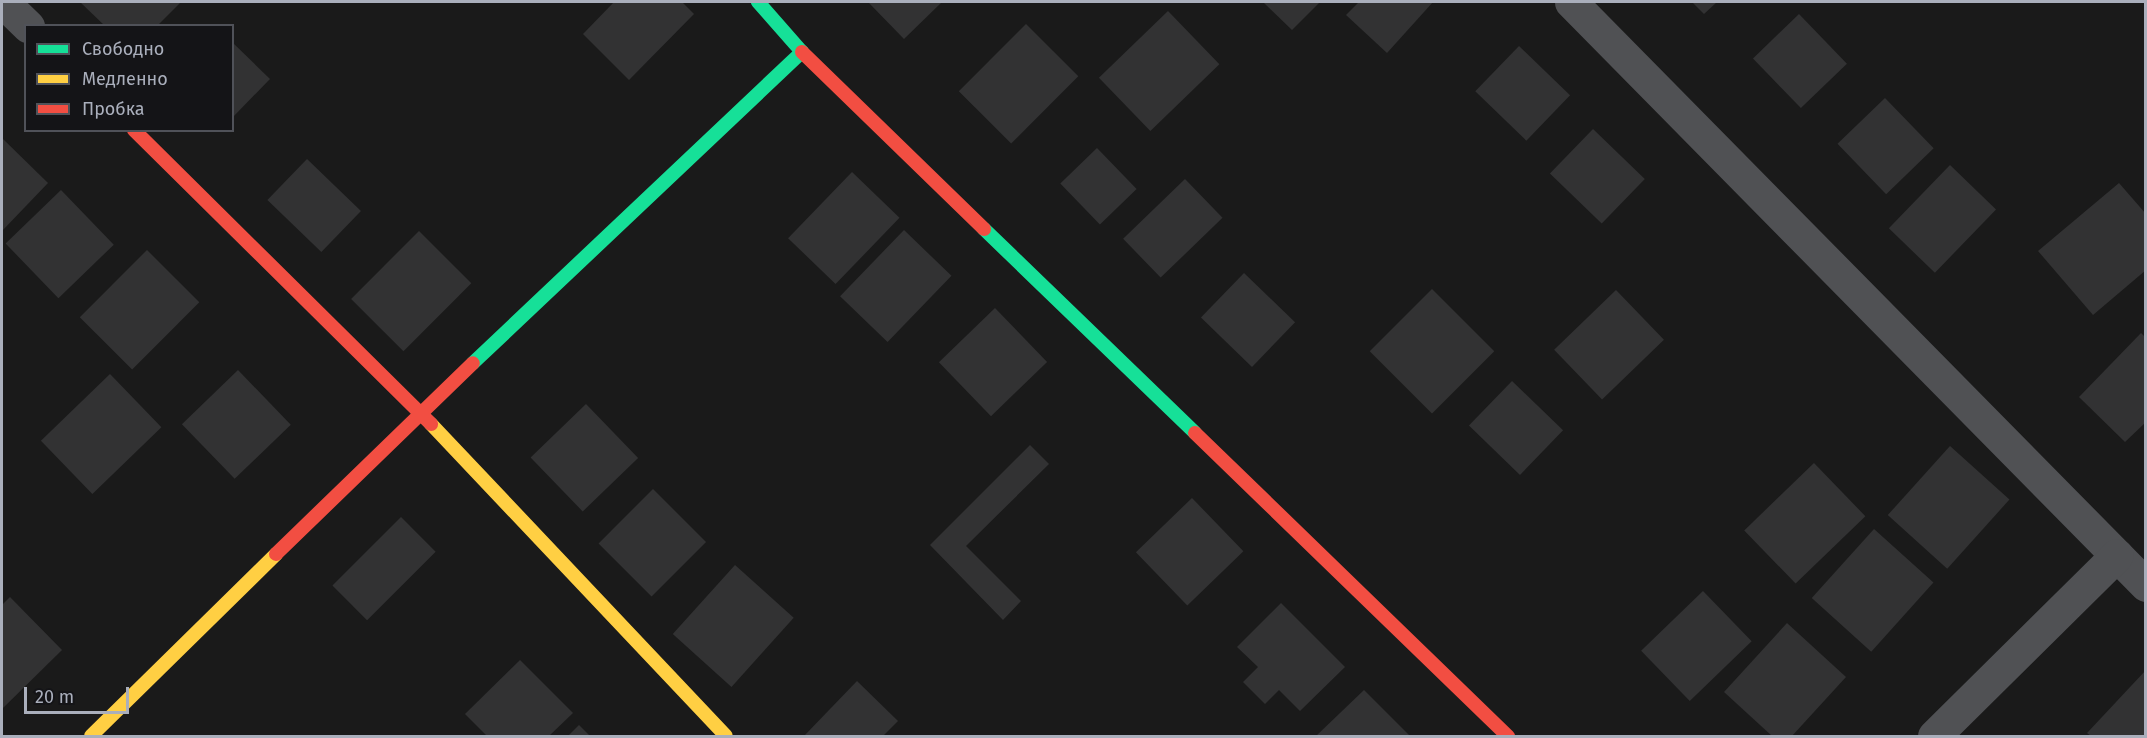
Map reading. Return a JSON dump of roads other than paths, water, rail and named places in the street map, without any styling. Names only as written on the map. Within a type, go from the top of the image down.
[{"type":"street","points":[[3,2],[26,24]]},
{"type":"street","points":[[758,2],[802,52],[1508,736]]},
{"type":"street","points":[[1571,2],[2145,585]]},
{"type":"street","points":[[91,736],[420,413],[802,52]]},
{"type":"street","points":[[136,132],[420,413],[726,736]]},
{"type":"street","points":[[1934,736],[2117,555]]}]
